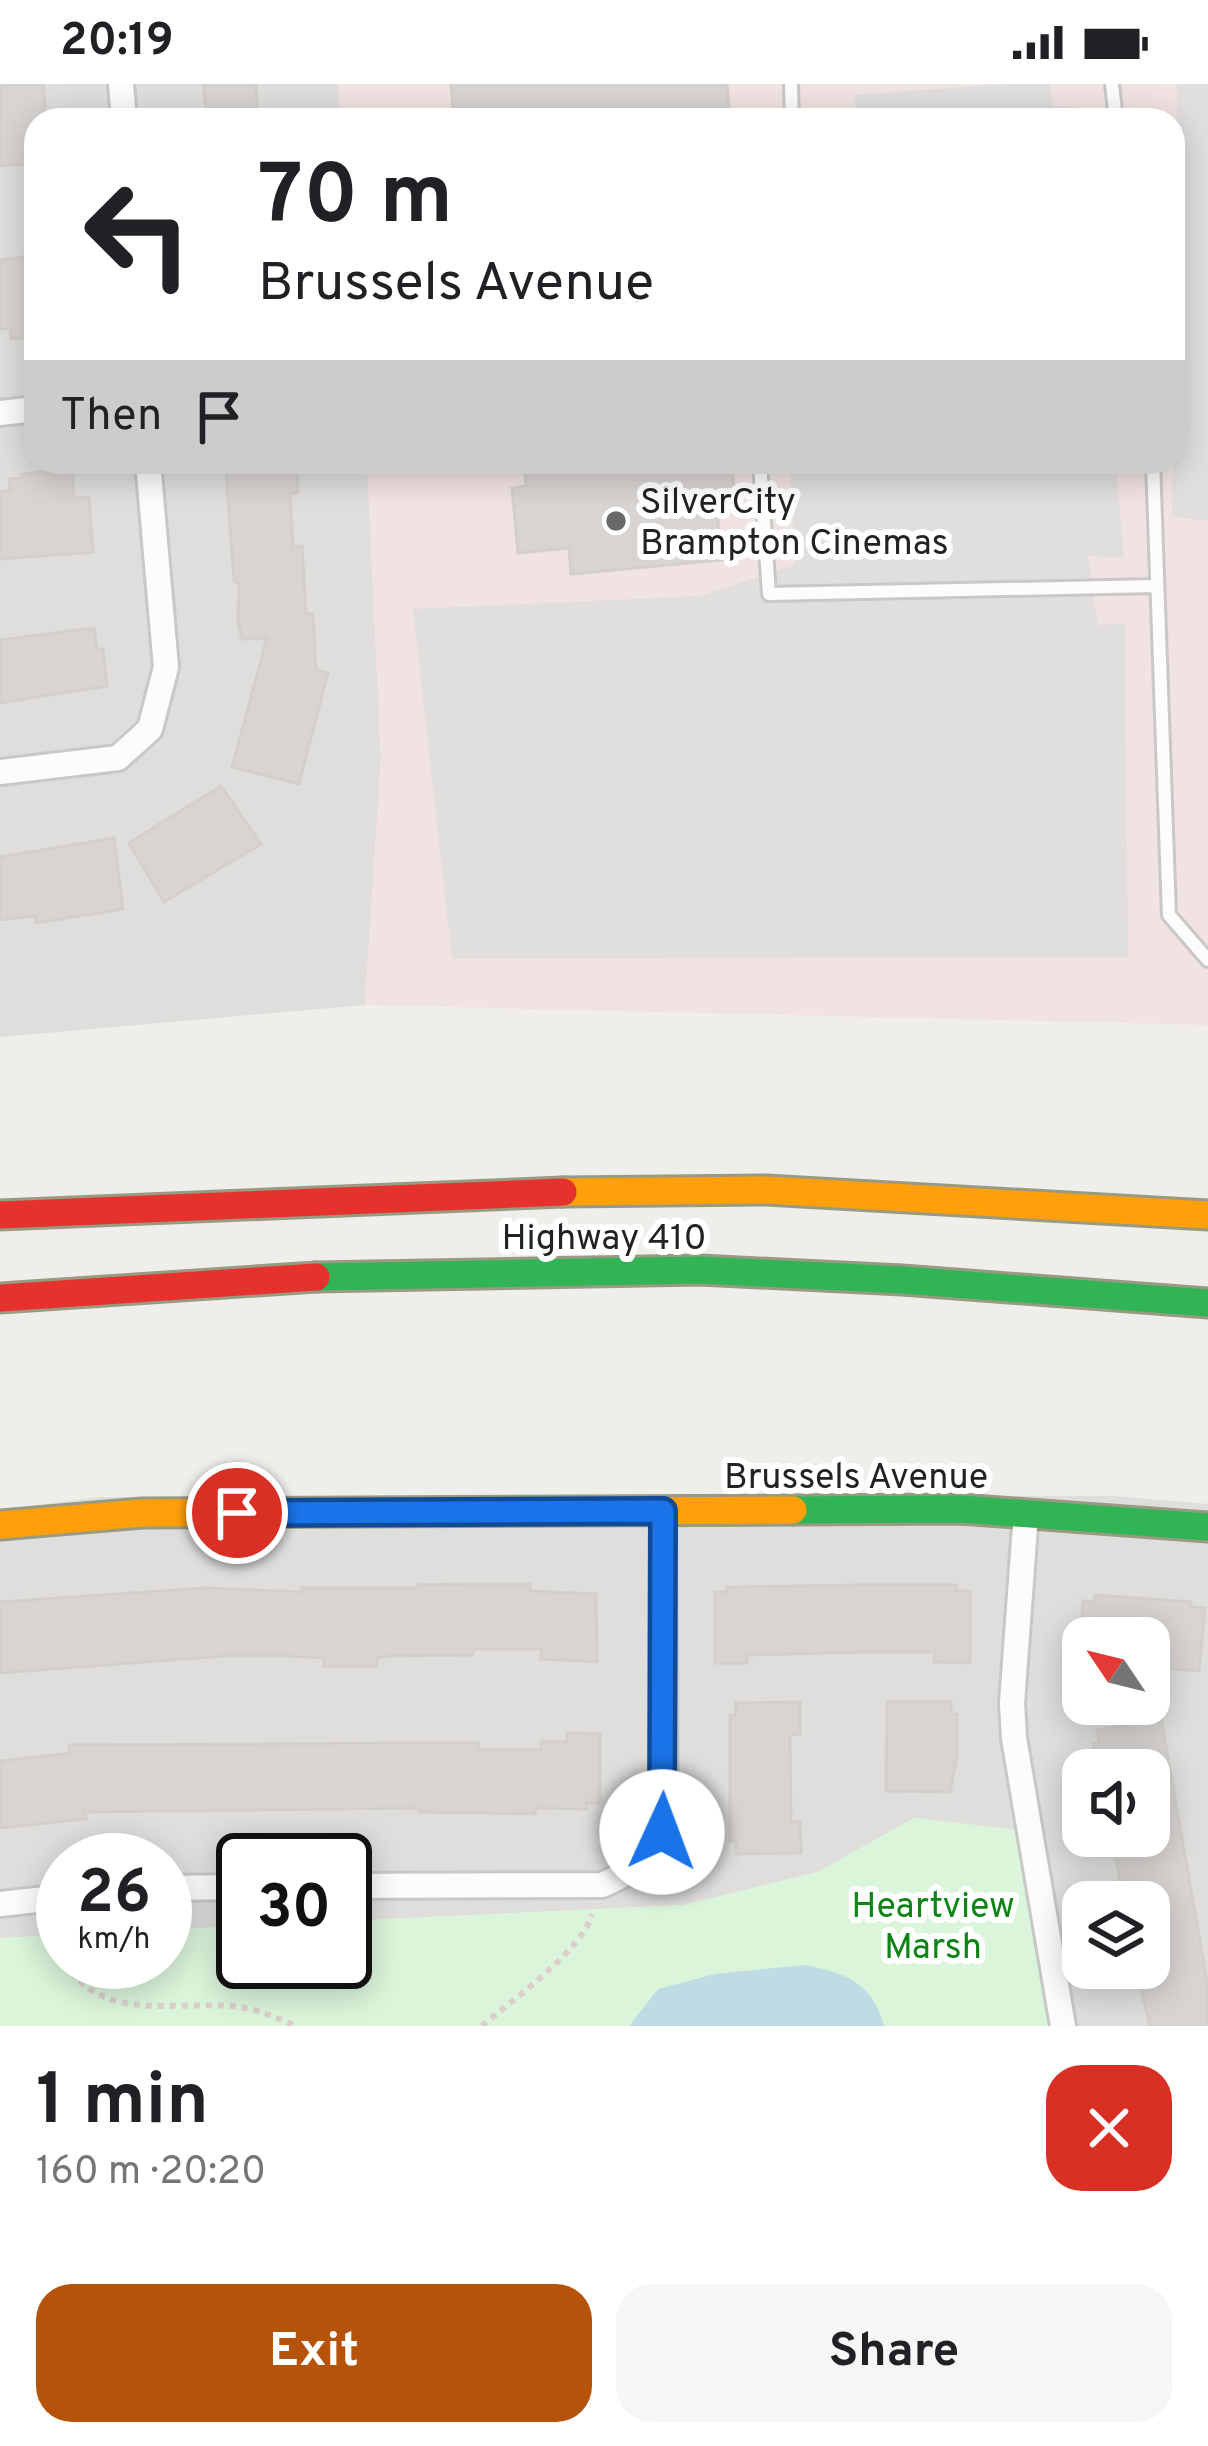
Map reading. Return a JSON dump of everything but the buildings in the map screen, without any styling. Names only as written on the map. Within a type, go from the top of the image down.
[{"type":"main road","name":"Highway 410","points":[[0,1215],[496,1193],[766,1190],[1208,1215]]},
{"type":"main road","name":"Highway 410","points":[[0,1298],[169,1285],[558,1269],[799,1274],[1208,1303]]},
{"type":"main road","name":"Brussels Avenue","points":[[0,1525],[142,1513],[960,1509],[1208,1527]]},
{"type":"street","points":[[0,772],[118,758],[149,729],[166,667],[149,474]]},
{"type":"street","points":[[372,1886],[602,1885],[630,1874],[651,1853],[662,1832],[665,1811],[663,1511]]},
{"type":"street","points":[[1025,1514],[1012,1703],[1014,1738],[1063,2026]]},
{"type":"street","points":[[0,1904],[36,1900]]},
{"type":"lane","points":[[761,474],[769,594],[1155,586]]},
{"type":"lane","points":[[1153,474],[1169,914],[1208,960]]},
{"type":"path","points":[[482,2026],[558,1960],[590,1924],[592,1914]]},
{"type":"path","points":[[90,1989],[107,2000],[236,2006],[296,2026]]},
{"type":"shaded area","points":[[0,84],[338,84],[340,108],[24,108],[24,474],[368,474],[381,758],[365,1005],[0,1037]]},
{"type":"shaded area","points":[[338,84],[1208,84],[1208,1025],[365,1005],[381,758],[368,474],[1185,474],[1185,108],[340,108]]},
{"type":"shaded area","points":[[1050,84],[1053,106],[1085,108],[856,108],[854,95]]},
{"type":"shaded area","points":[[1177,84],[1208,84],[1208,521],[1172,517],[1172,474],[1185,474],[1185,108],[1177,108]]},
{"type":"shaded area","points":[[791,474],[1117,474],[1124,558],[1088,556],[1098,625],[1125,624],[1128,957],[452,959],[413,609],[699,596],[795,565]]},
{"type":"shaded area","points":[[1113,1496],[1208,1504],[1208,2026],[1055,2026],[1018,1830],[914,1818],[818,1872],[684,1905],[372,1920],[372,1833],[216,1833],[216,1927],[192,1929],[192,1833],[36,1833],[36,1936],[0,1938],[0,1510],[99,1497]]},
{"type":"green space","name":"Heartview Marsh","points":[[914,1818],[1018,1830],[1055,2026],[0,2026],[0,1938],[36,1936],[36,1989],[192,1989],[192,1929],[216,1927],[216,1989],[372,1989],[372,1920],[684,1905],[818,1872]]},
{"type":"water","points":[[803,1965],[831,1971],[864,1989],[884,2026],[629,2026],[658,1989],[715,1974]]},
{"type":"traffic: fast","points":[[316,1277],[700,1270],[1208,1303]]},
{"type":"traffic: fast","points":[[793,1510],[960,1509],[1208,1527]]},
{"type":"traffic: slow","points":[[563,1192],[766,1190],[1208,1215]]},
{"type":"traffic: slow","points":[[0,1525],[142,1513],[793,1510]]},
{"type":"traffic: jam","points":[[0,1215],[563,1192]]},
{"type":"traffic: jam","points":[[0,1298],[316,1277]]},
{"type":"place","name":"SilverCity Brampton Cinemas","points":[[616,521]]},
{"type":"route","points":[[237,1513],[663,1511],[662,1832]]}]
